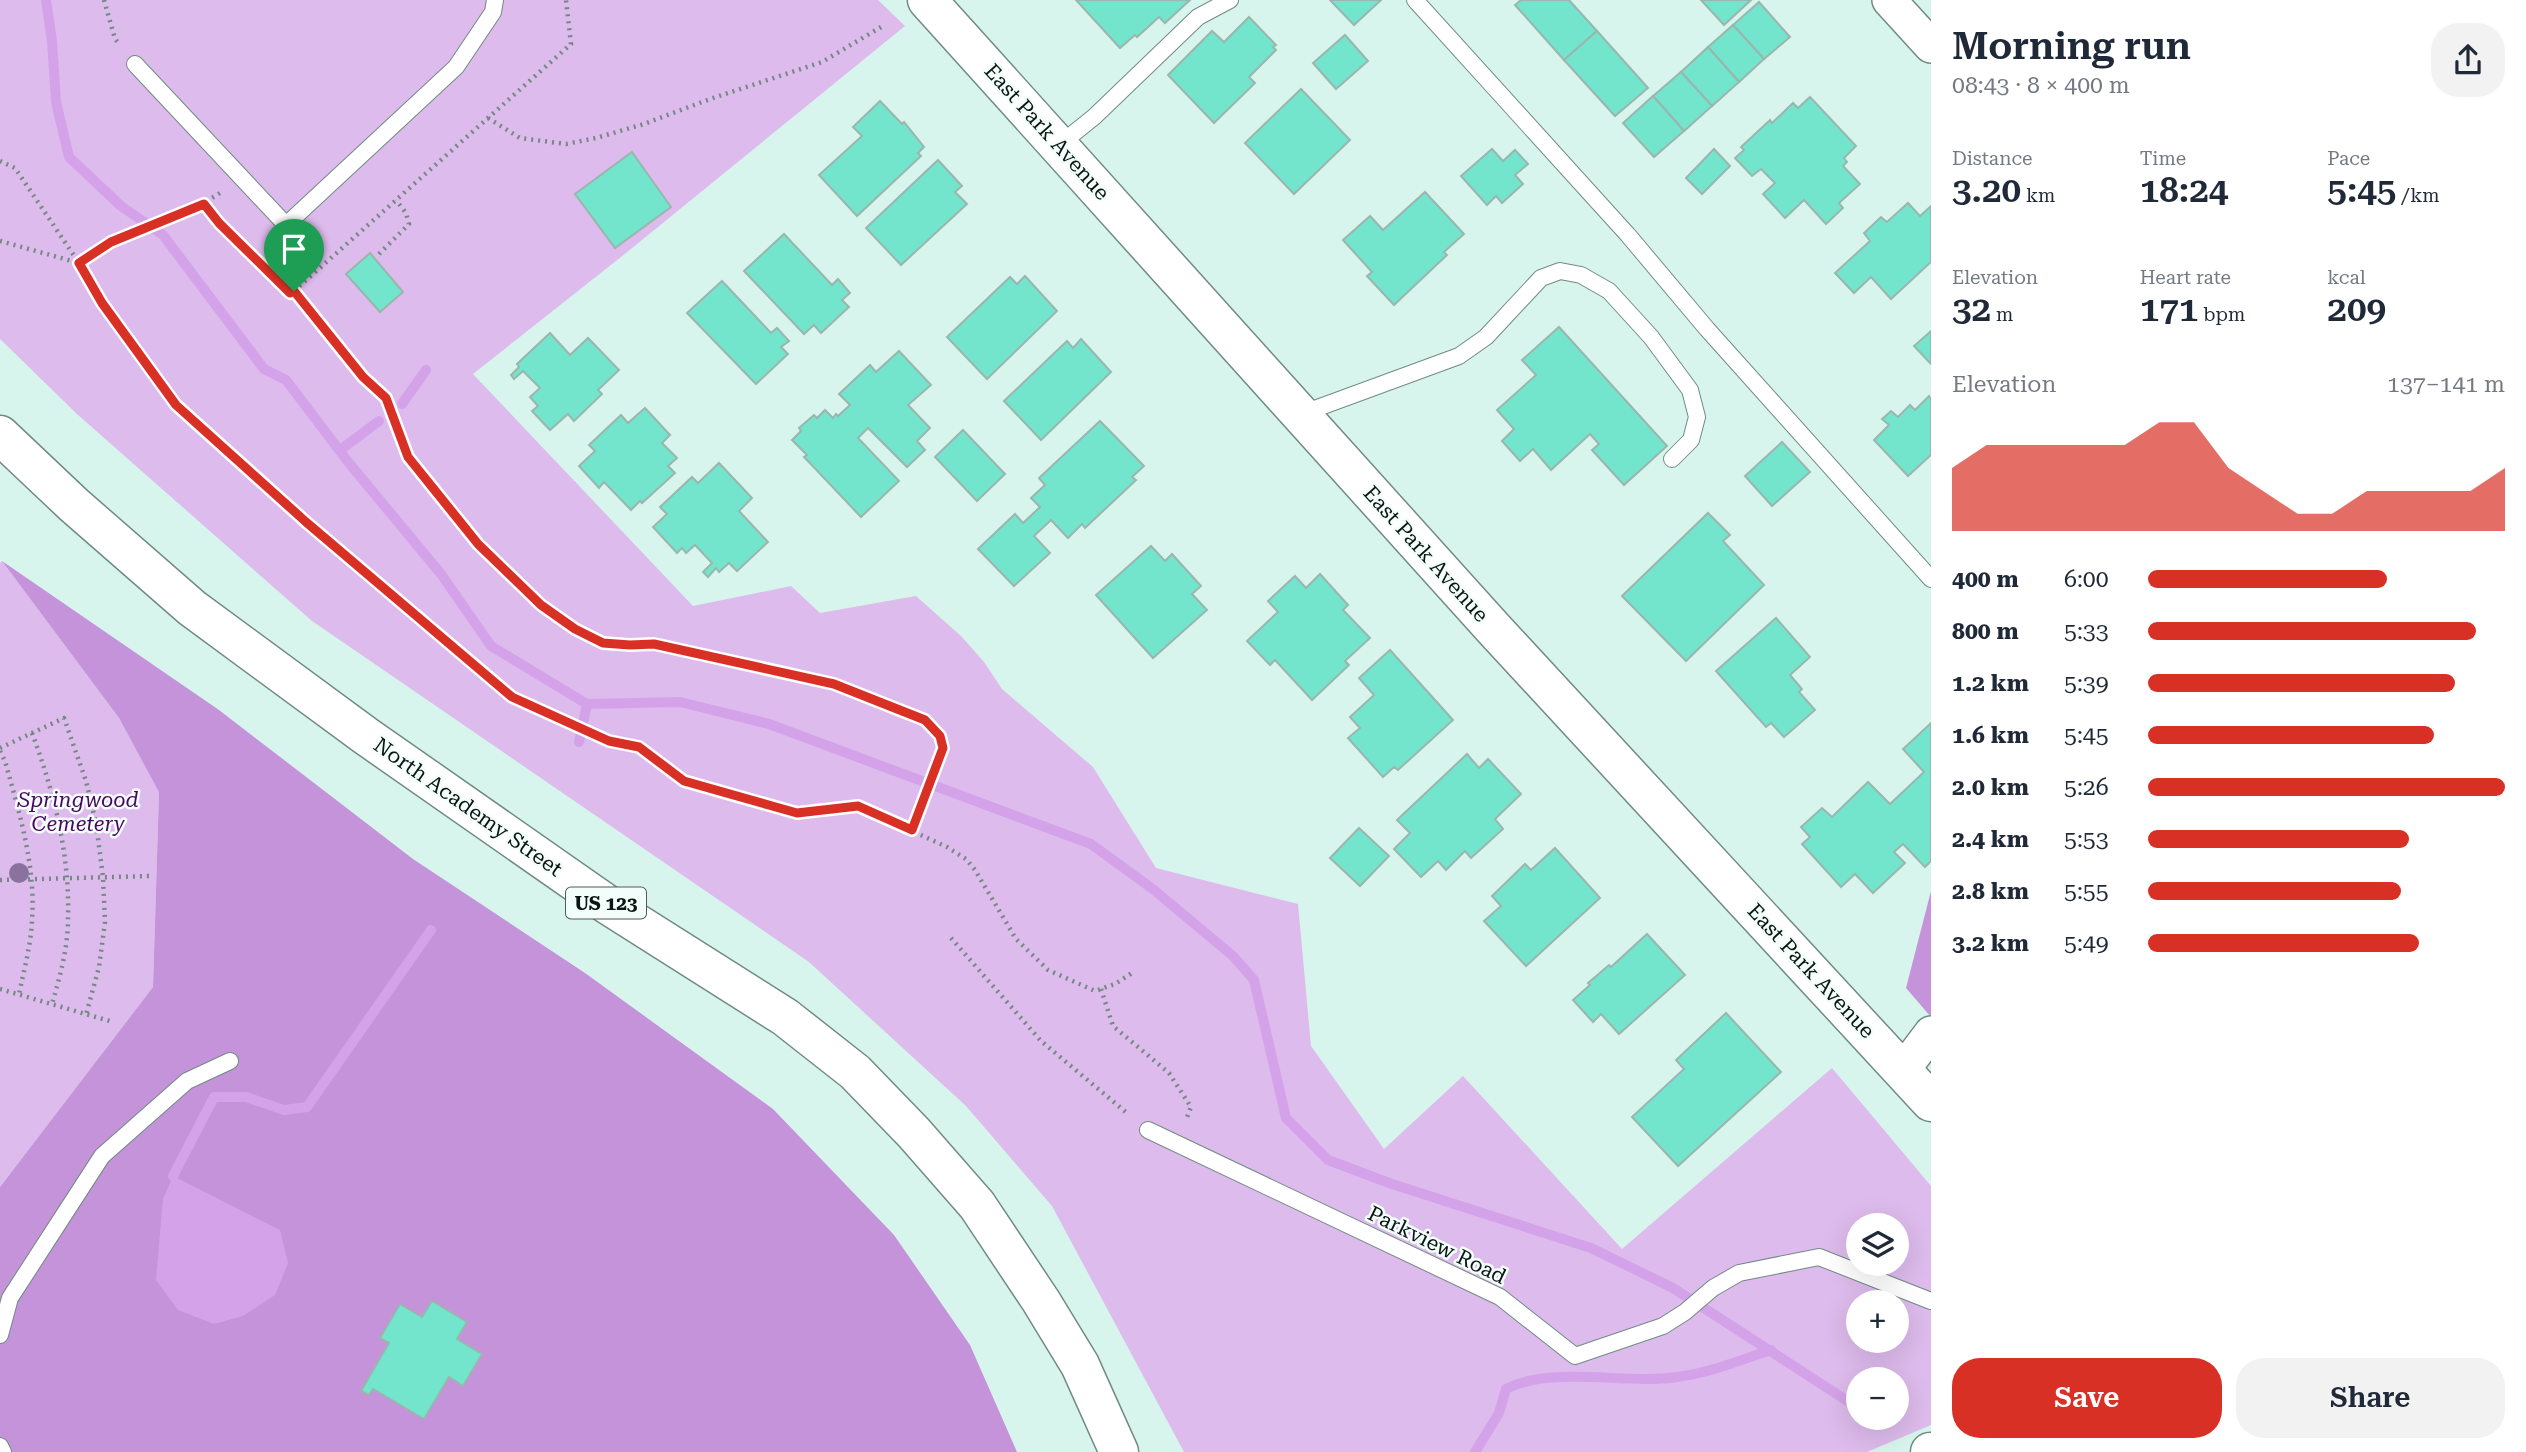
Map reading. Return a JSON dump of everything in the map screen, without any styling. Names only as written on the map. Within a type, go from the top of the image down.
[{"type":"main road","name":"East Park Avenue","points":[[928,0],[1503,638],[1931,1102]]},
{"type":"main road","name":"North Academy Street","points":[[0,435],[74,505],[192,608],[366,736],[608,905],[785,1017],[855,1072],[914,1133],[977,1205],[1080,1365],[1119,1452]]},
{"type":"street","points":[[1888,0],[1931,47]]},
{"type":"street","points":[[1903,1070],[1931,1033]]},
{"type":"lane","points":[[135,64],[286,225],[456,67],[493,12],[495,0]]},
{"type":"lane","points":[[1059,145],[1094,117],[1198,17],[1230,0]]},
{"type":"lane","points":[[1415,0],[1628,235],[1707,328],[1931,579]]},
{"type":"lane","points":[[1301,414],[1459,356],[1486,337],[1541,278],[1560,271],[1581,275],[1609,291],[1651,337],[1690,390],[1697,417],[1691,440],[1672,459]]},
{"type":"lane","points":[[0,1335],[10,1298],[102,1156],[187,1081],[230,1061]]},
{"type":"lane","name":"Parkview Road","points":[[1148,1130],[1500,1297],[1575,1356],[1663,1326],[1713,1288],[1739,1273],[1819,1258],[1931,1301]]},
{"type":"lane","points":[[0,1446],[3,1452]]},
{"type":"path","points":[[104,0],[115,39],[135,64]]},
{"type":"path","points":[[0,241],[79,263],[111,242],[204,204],[219,223],[290,293],[571,44],[566,0]]},
{"type":"path","points":[[488,118],[520,138],[566,144],[596,138],[822,62],[881,27]]},
{"type":"path","points":[[0,161],[15,168],[79,263],[102,303],[176,405],[306,522],[512,697],[605,740],[639,747],[684,781],[797,813],[858,806],[947,847],[966,859],[1016,939],[1048,970],[1095,991],[1115,984],[1135,971]]},
{"type":"path","points":[[379,254],[409,224],[406,213],[396,201]]},
{"type":"path","points":[[294,291],[363,377],[386,398],[408,457],[478,544],[541,605],[575,629],[603,643],[654,644],[834,684],[925,720],[940,736],[943,748],[912,830]]},
{"type":"path","points":[[19,994],[33,919],[31,879],[25,836],[0,749],[64,718],[86,781],[96,823],[103,877],[105,922],[99,967],[86,1015]]},
{"type":"path","points":[[32,733],[61,830],[67,879],[67,931],[63,962],[52,1004]]},
{"type":"path","points":[[0,880],[150,876]]},
{"type":"path","points":[[951,938],[1041,1041],[1148,1130]]},
{"type":"path","points":[[0,989],[113,1022]]},
{"type":"path","points":[[1101,989],[1113,1026],[1168,1073],[1191,1107],[1176,1144]]},
{"type":"green space","points":[[0,0],[878,0],[905,26],[473,374],[693,606],[791,586],[820,613],[916,596],[962,637],[984,662],[1002,689],[1093,767],[1156,868],[1298,904],[1311,1046],[1384,1149],[1463,1076],[1622,1249],[1832,1068],[1931,1186],[1931,1425],[1867,1452],[1184,1452],[1052,1206],[966,1106],[809,962],[312,621],[78,415],[0,339]]},
{"type":"green space","name":"Springwood Cemetery","points":[[2,561],[119,718],[159,791],[153,987],[0,1187],[0,563]]},
{"type":"shaded area","points":[[2,561],[219,710],[413,859],[585,973],[773,1109],[894,1235],[970,1345],[1017,1452],[0,1452],[0,1187],[153,987],[159,792],[119,718]]},
{"type":"shaded area","points":[[1931,891],[1931,1017],[1906,988]]},
{"type":"shaded area","points":[[173,1176],[280,1230],[288,1263],[275,1295],[243,1316],[214,1324],[178,1310],[156,1280],[163,1199]]},
{"type":"building","points":[[1076,0],[1190,0],[1165,23],[1159,17],[1120,48]]},
{"type":"building","points":[[1330,0],[1381,0],[1354,25]]},
{"type":"building","points":[[1521,0],[1569,0],[1597,31],[1564,60],[1515,5]]},
{"type":"building","points":[[1701,0],[1751,0],[1724,25]]},
{"type":"building","points":[[1759,2],[1790,37],[1764,59],[1733,25]]},
{"type":"building","points":[[1249,17],[1276,45],[1273,47],[1276,50],[1249,77],[1255,83],[1214,123],[1168,75],[1212,31],[1224,42]]},
{"type":"building","points":[[1733,25],[1764,59],[1739,82],[1708,47]]},
{"type":"building","points":[[1597,31],[1648,88],[1615,116],[1564,60]]},
{"type":"building","points":[[1345,35],[1368,61],[1336,89],[1313,63]]},
{"type":"building","points":[[1708,47],[1739,82],[1712,106],[1681,72]]},
{"type":"building","points":[[1681,72],[1712,106],[1684,131],[1653,96]]},
{"type":"building","points":[[1301,89],[1350,140],[1294,194],[1245,143]]},
{"type":"building","points":[[1653,96],[1684,131],[1654,157],[1623,123]]},
{"type":"building","points":[[1810,97],[1856,146],[1844,158],[1847,162],[1843,166],[1860,184],[1839,203],[1843,208],[1826,224],[1804,200],[1785,218],[1763,194],[1775,183],[1761,169],[1752,176],[1735,158],[1744,150],[1741,147],[1770,120],[1772,123],[1793,103],[1798,108]]},
{"type":"building","points":[[880,101],[902,124],[904,122],[924,147],[918,153],[921,156],[857,216],[819,175],[862,136],[853,127]]},
{"type":"building","points":[[1492,149],[1503,161],[1515,150],[1528,164],[1515,175],[1523,184],[1502,203],[1496,196],[1487,205],[1461,176]]},
{"type":"building","points":[[1714,149],[1730,166],[1702,194],[1686,178]]},
{"type":"building","points":[[632,152],[671,207],[615,248],[575,194]]},
{"type":"building","points":[[938,160],[962,186],[955,192],[967,204],[901,265],[866,228]]},
{"type":"building","points":[[1425,192],[1464,234],[1444,252],[1447,255],[1394,305],[1367,276],[1372,272],[1343,240],[1370,216],[1383,230]]},
{"type":"building","points":[[1908,203],[1920,216],[1931,206],[1931,262],[1891,299],[1871,277],[1854,293],[1835,273],[1870,241],[1864,233],[1881,217],[1887,222]]},
{"type":"building","points":[[784,234],[832,285],[838,279],[850,293],[842,300],[849,307],[821,333],[814,325],[804,334],[744,271]]},
{"type":"building","points":[[370,253],[403,292],[380,312],[346,274]]},
{"type":"building","points":[[1025,276],[1057,311],[987,379],[947,337],[1010,277],[1017,284]]},
{"type":"building","points":[[722,281],[771,333],[777,328],[789,341],[781,347],[788,354],[756,384],[687,313]]},
{"type":"building","points":[[1559,327],[1667,446],[1624,485],[1592,450],[1599,444],[1590,434],[1551,470],[1533,449],[1520,461],[1502,441],[1514,429],[1497,410],[1536,375],[1522,360]]},
{"type":"building","points":[[1931,331],[1931,364],[1914,346]]},
{"type":"building","points":[[550,333],[570,355],[588,338],[619,370],[598,390],[602,394],[574,421],[568,414],[550,430],[532,411],[538,406],[530,397],[540,388],[523,371],[514,379],[511,375],[519,367],[517,364]]},
{"type":"building","points":[[1081,339],[1111,372],[1041,440],[1004,401],[1067,341],[1073,348]]},
{"type":"building","points":[[899,351],[931,385],[908,405],[930,428],[917,441],[925,450],[907,467],[868,428],[858,438],[899,481],[861,517],[804,457],[807,455],[792,440],[801,431],[799,428],[814,415],[817,418],[825,410],[833,418],[836,414],[838,416],[850,405],[839,394],[870,365],[876,372]]},
{"type":"building","points":[[1929,396],[1931,455],[1908,476],[1874,440],[1889,425],[1882,419],[1891,411],[1898,417],[1910,405],[1915,410]]},
{"type":"building","points":[[645,408],[670,435],[662,443],[677,458],[668,466],[675,473],[631,510],[604,482],[599,488],[579,466],[595,451],[589,445],[621,415],[628,423]]},
{"type":"building","points":[[1100,421],[1144,466],[1132,477],[1136,480],[1085,528],[1082,524],[1068,538],[1051,520],[1034,536],[1050,553],[1014,586],[978,549],[1015,514],[1023,523],[1040,507],[1031,498],[1045,485],[1039,478]]},
{"type":"building","points":[[963,430],[1005,474],[977,501],[935,457]]},
{"type":"building","points":[[1782,442],[1810,472],[1772,506],[1745,476]]},
{"type":"building","points":[[719,463],[752,498],[739,511],[768,542],[737,571],[729,563],[719,572],[716,568],[708,577],[703,572],[712,563],[695,545],[686,553],[682,548],[677,553],[653,527],[667,514],[660,507],[692,477],[698,483]]},
{"type":"building","points":[[1708,513],[1730,535],[1723,541],[1764,585],[1686,661],[1622,596]]},
{"type":"building","points":[[1151,546],[1165,561],[1172,554],[1201,586],[1192,594],[1207,610],[1153,658],[1096,595]]},
{"type":"building","points":[[1320,574],[1348,605],[1343,610],[1370,638],[1345,661],[1349,665],[1312,700],[1275,660],[1270,665],[1247,641],[1278,612],[1268,601],[1295,576],[1306,588]]},
{"type":"building","points":[[1776,618],[1810,657],[1790,675],[1802,689],[1799,692],[1815,710],[1784,737],[1771,723],[1766,727],[1716,671]]},
{"type":"building","points":[[1390,650],[1453,720],[1398,770],[1394,767],[1383,777],[1348,738],[1360,728],[1350,717],[1374,695],[1359,678]]},
{"type":"building","points":[[1931,723],[1931,861],[1925,867],[1903,844],[1894,852],[1905,863],[1873,893],[1855,874],[1841,887],[1802,844],[1810,837],[1801,827],[1822,808],[1832,817],[1868,782],[1890,804],[1924,772],[1903,749]]},
{"type":"building","points":[[1467,754],[1479,768],[1488,759],[1521,794],[1495,819],[1503,829],[1471,858],[1465,851],[1446,870],[1438,861],[1421,877],[1394,849],[1410,833],[1397,820]]},
{"type":"building","points":[[1359,828],[1389,856],[1360,886],[1330,858]]},
{"type":"building","points":[[1555,848],[1600,898],[1526,966],[1484,921],[1501,906],[1492,896],[1525,864],[1531,870]]},
{"type":"building","points":[[1647,934],[1685,975],[1619,1034],[1601,1014],[1593,1022],[1573,1000],[1590,985],[1588,983],[1609,965],[1611,967]]},
{"type":"building","points":[[1726,1013],[1781,1072],[1678,1166],[1632,1117],[1684,1069],[1676,1060]]},
{"type":"building","points":[[432,1301],[467,1322],[457,1339],[482,1354],[463,1386],[449,1377],[424,1419],[373,1389],[369,1395],[361,1391],[389,1343],[380,1338],[400,1304],[422,1317]]},
{"type":"waterway","points":[[46,0],[56,102],[69,157],[121,206],[163,235],[264,369],[286,380],[349,463],[441,574],[491,646],[587,704],[680,702],[769,724],[1091,844],[1154,890],[1233,956],[1254,980],[1286,1118],[1328,1160],[1392,1184],[1591,1248],[1673,1288],[1846,1400]]},
{"type":"waterway","points":[[402,404],[426,370]]},
{"type":"waterway","points":[[340,450],[379,421]]},
{"type":"waterway","points":[[579,742],[587,704]]},
{"type":"waterway","points":[[173,1176],[214,1097],[246,1097],[284,1110],[307,1107],[431,930]]},
{"type":"waterway","points":[[1475,1452],[1499,1413],[1506,1389],[1525,1382],[1567,1377],[1677,1377],[1713,1369],[1771,1350]]},
{"type":"route","points":[[204,204],[219,223],[290,293],[294,291],[363,377],[386,398],[408,457],[441,500],[478,544],[541,605],[575,629],[603,643],[654,644],[834,684],[925,720],[940,736],[943,748],[912,830],[858,806],[797,813],[684,781],[639,747],[609,741],[512,697],[306,522],[176,405],[102,303],[79,263],[111,242],[204,204]]}]
